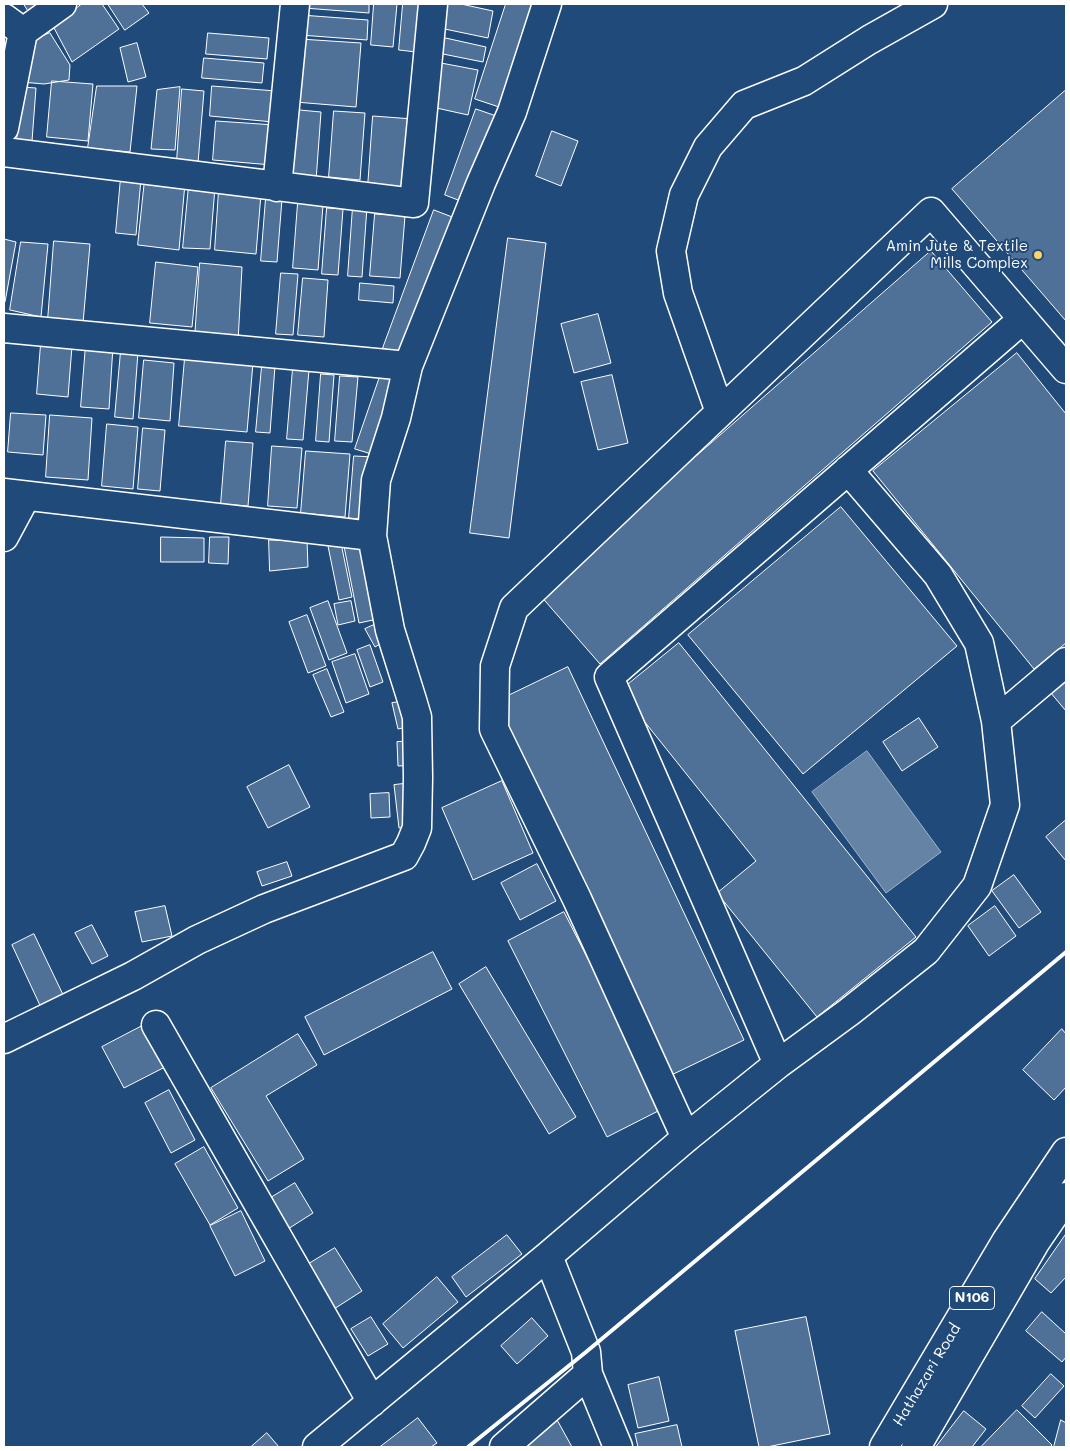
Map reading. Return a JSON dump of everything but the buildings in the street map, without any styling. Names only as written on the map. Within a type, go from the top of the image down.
[{"type":"main road","points":[[4,128],[13,25],[62,4]]},
{"type":"main road","points":[[277,187],[295,4]]},
{"type":"main road","points":[[4,152],[414,203],[433,4]]},
{"type":"main road","points":[[4,1039],[133,976],[197,940],[256,913],[404,856],[411,843],[417,828],[417,717],[390,630],[372,536],[376,480],[396,418],[408,366],[481,183],[512,112],[547,4]]},
{"type":"main road","points":[[720,412],[678,293],[671,252],[684,195],[708,147],[744,105],[804,81],[869,40],[933,4]]},
{"type":"main road","points":[[686,1138],[577,899],[494,729],[495,666],[514,608],[930,212],[1066,369]]},
{"type":"main road","points":[[778,1064],[608,677],[1023,319]]},
{"type":"main road","points":[[4,328],[408,366]]},
{"type":"main road","points":[[317,1447],[548,1256],[686,1138],[778,1064],[926,951],[977,886],[1005,805],[996,721],[980,643],[938,575],[848,470]]},
{"type":"main road","points":[[4,537],[15,494],[372,536]]},
{"type":"main road","points":[[996,721],[1066,662]]},
{"type":"main road","points":[[156,1025],[372,1402]]},
{"type":"main road","name":"Hathazari Road","points":[[884,1447],[1007,1240],[1066,1152]]},
{"type":"main road","name":"Hathazari Road","points":[[916,1447],[1036,1241],[1066,1197]]},
{"type":"main road","points":[[548,1256],[586,1352],[588,1374],[618,1447]]},
{"type":"main road","points":[[504,1447],[588,1374]]},
{"type":"water","points":[[867,751],[941,852],[886,893],[812,792]]},
{"type":"railway","points":[[468,1447],[586,1352],[1066,952]]},
{"type":"place","name":"Amin Jute & Textile Mills Complex","points":[[1038,255]]}]
